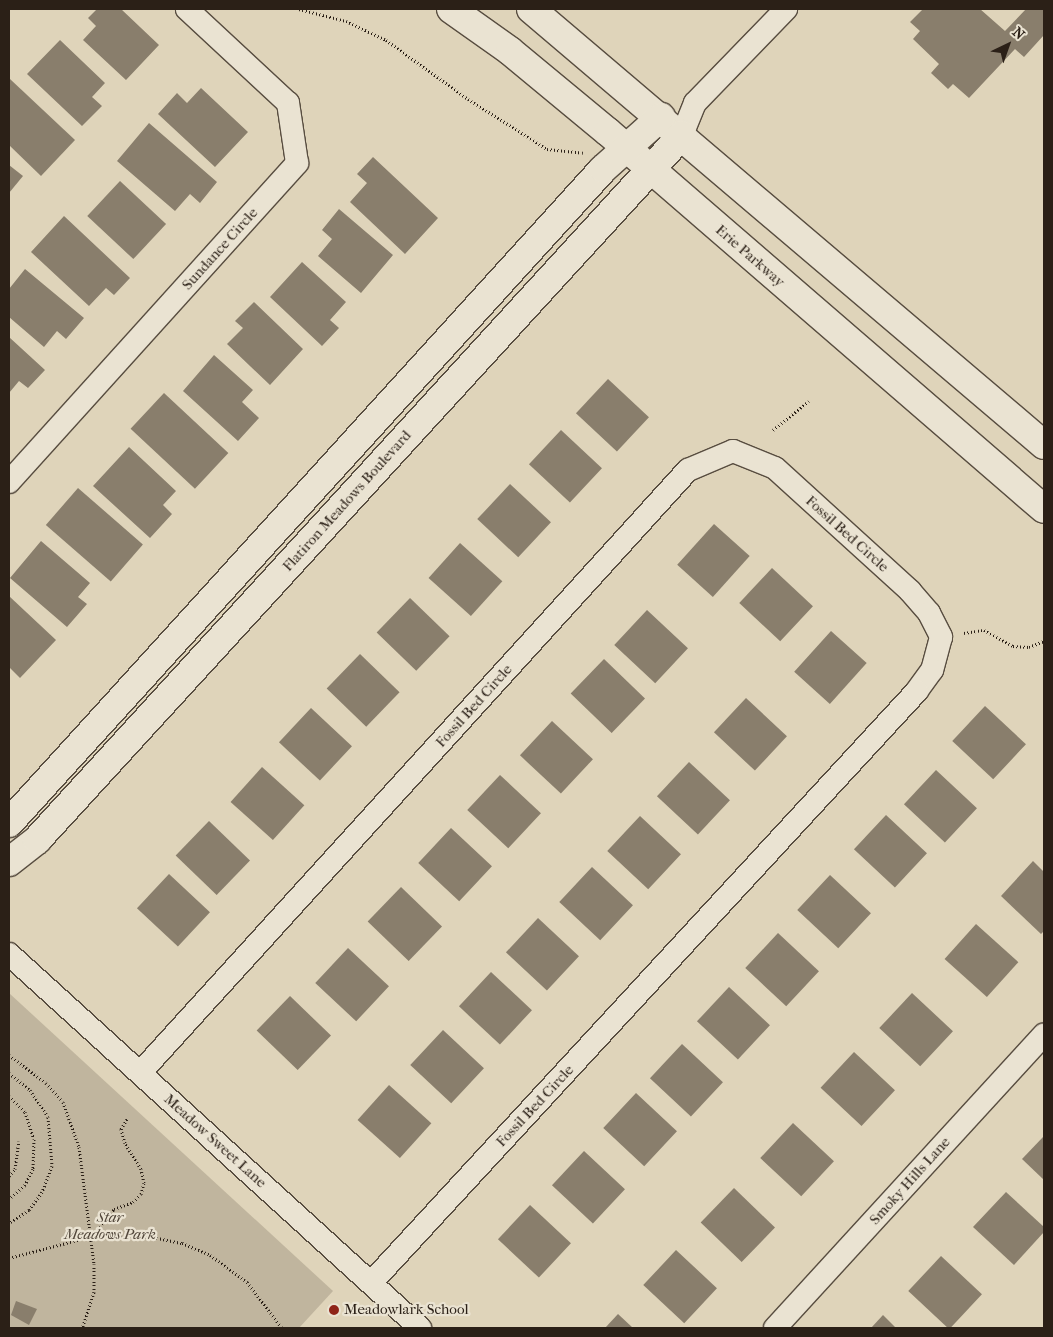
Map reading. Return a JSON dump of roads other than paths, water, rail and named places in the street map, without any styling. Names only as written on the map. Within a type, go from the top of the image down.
[{"type":"street","name":"Sundance Circle","points":[[9,482],[297,163],[288,103],[187,9]]},
{"type":"street","name":"Erie Parkway","points":[[451,9],[510,51],[626,148],[1044,509]]},
{"type":"street","points":[[531,9],[661,117],[1044,445]]},
{"type":"street","points":[[682,135],[695,103],[786,9]]},
{"type":"street","points":[[9,824],[357,437],[596,176],[661,117],[695,103]]},
{"type":"street","name":"Flatiron Meadows Boulevard","points":[[9,862],[37,840],[682,135]]},
{"type":"street","name":"Fossil Bed Circle","points":[[140,1073],[688,470],[734,451],[774,468],[910,591],[929,613],[941,637],[932,670],[917,691],[371,1283]]},
{"type":"street","name":"Meadow Sweet Lane","points":[[9,954],[420,1328]]},
{"type":"street","name":"Smoky Hills Lane","points":[[776,1328],[1044,1034]]},
{"type":"place","name":"Meadowlark School","points":[[334,1310]]},
{"type":"park label","name":"Star Meadows Park","points":[[110,1226]]}]
